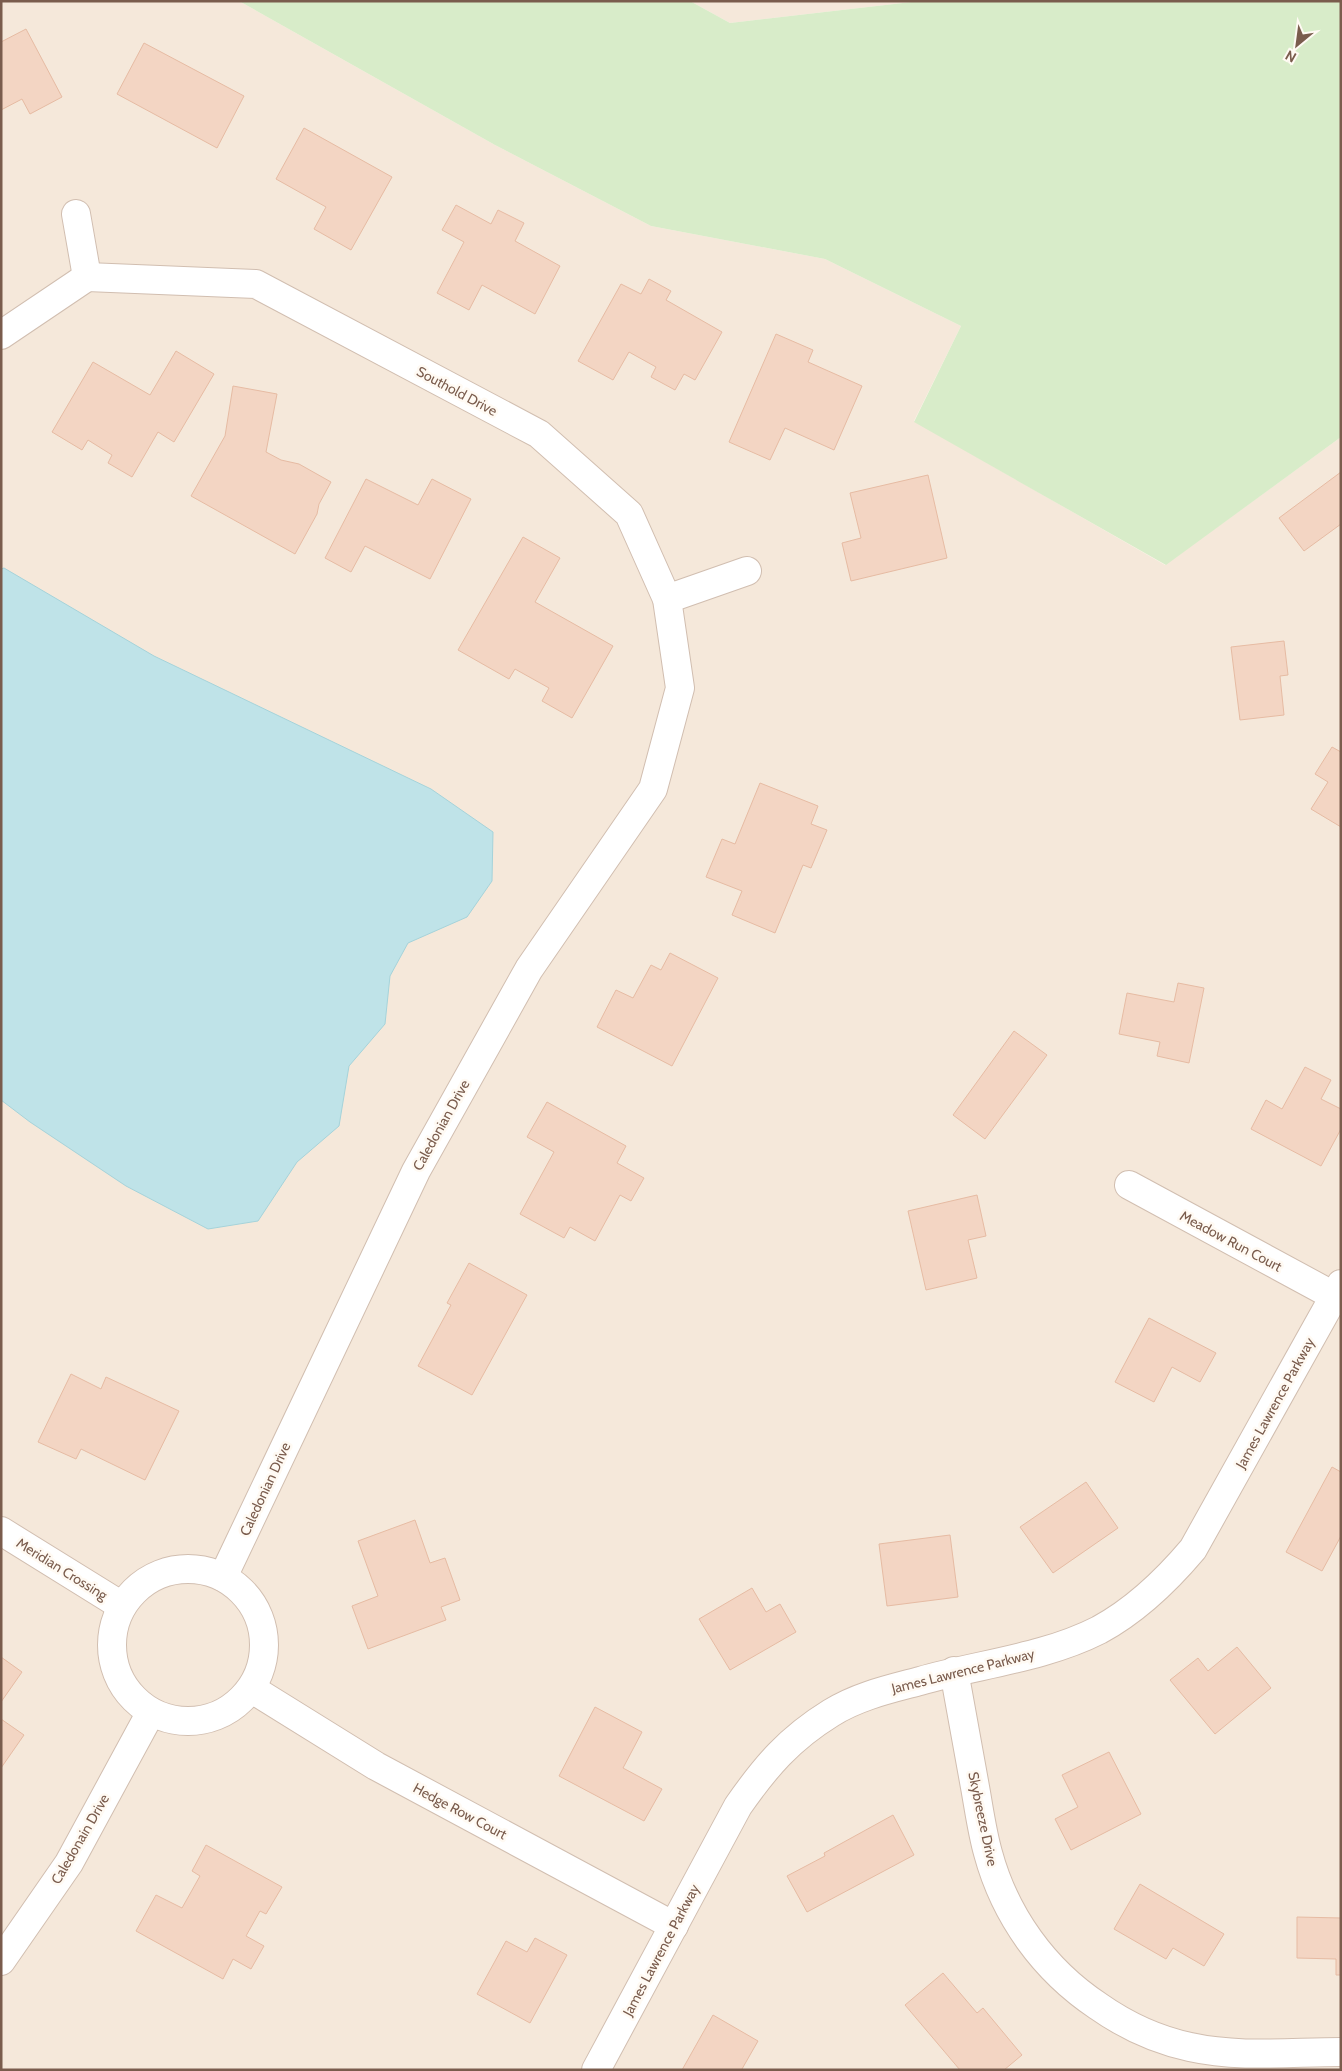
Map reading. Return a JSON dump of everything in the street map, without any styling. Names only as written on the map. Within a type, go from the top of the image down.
[{"type":"street","points":[[1,335],[87,277],[76,214]]},
{"type":"street","name":"Southold Drive","points":[[87,277],[256,284],[539,434],[629,514],[667,599],[680,688]]},
{"type":"street","points":[[667,599],[747,571]]},
{"type":"street","name":"Caledonian Drive","points":[[223,1577],[416,1170],[529,969],[653,789],[680,688]]},
{"type":"street","name":"Meadow Run Court","points":[[1129,1185],[1337,1290]]},
{"type":"street","name":"James Lawrence Parkway","points":[[596,2070],[738,1806],[764,1769],[795,1738],[832,1712],[865,1696],[1045,1650],[1073,1641],[1099,1629],[1138,1605],[1172,1574],[1193,1549],[1212,1518],[1337,1290]]},
{"type":"street","name":"Meridian Crossing","points":[[1,1531],[122,1606]]},
{"type":"street","points":[[195,1569],[223,1577],[248,1597],[263,1626],[264,1659],[252,1689],[232,1708],[206,1720],[178,1721],[151,1712],[128,1692],[114,1665],[112,1635],[122,1606],[141,1584],[166,1572],[195,1569]]},
{"type":"street","name":"Skybreeze Drive","points":[[954,1672],[988,1853],[1001,1891],[1018,1925],[1045,1962],[1086,1998],[1116,2019],[1157,2038],[1189,2047],[1223,2052],[1341,2052]]},
{"type":"street","name":"Hedge Row Court","points":[[252,1689],[376,1766],[674,1926]]},
{"type":"street","name":"Caledonain Drive","points":[[1,1962],[69,1864],[151,1712]]},
{"type":"shaded area","points":[[1,1],[239,1],[495,145],[651,226],[825,259],[961,326],[914,421],[1165,565],[1341,437],[1341,2070],[1,2070]]},
{"type":"shaded area","points":[[690,1],[920,1],[730,23]]},
{"type":"green space","points":[[239,1],[690,1],[730,23],[920,1],[1341,1],[1341,437],[1166,565],[914,422],[961,326],[825,259],[651,226],[495,145]]},
{"type":"water","points":[[4,568],[154,656],[431,789],[493,832],[492,881],[467,917],[408,943],[390,976],[385,1024],[349,1066],[339,1126],[297,1162],[258,1221],[208,1229],[126,1186],[30,1122],[1,1100],[1,569]]},
{"type":"building","points":[[26,29],[62,97],[30,114],[22,99],[1,110],[1,42]]},
{"type":"building","points":[[144,43],[244,96],[217,148],[117,94]]},
{"type":"building","points":[[304,128],[392,177],[351,250],[314,229],[326,207],[276,179]]},
{"type":"building","points":[[456,205],[491,224],[498,210],[524,223],[515,241],[560,266],[535,314],[482,285],[469,310],[437,293],[464,242],[442,230]]},
{"type":"building","points":[[649,279],[671,291],[666,300],[722,332],[695,380],[684,374],[675,390],[651,377],[656,367],[629,352],[613,380],[578,361],[621,284],[641,294]]},
{"type":"building","points":[[776,334],[813,350],[808,362],[862,386],[834,450],[785,428],[770,460],[729,442]]},
{"type":"building","points":[[176,351],[214,374],[174,442],[158,432],[132,477],[108,463],[112,455],[88,440],[82,450],[52,432],[93,362],[150,395]]},
{"type":"building","points":[[233,386],[277,394],[266,452],[281,460],[299,464],[331,482],[319,504],[317,514],[295,554],[191,496],[225,436]]},
{"type":"building","points":[[1341,472],[1341,524],[1304,551],[1279,518]]},
{"type":"building","points":[[928,475],[947,558],[851,581],[842,543],[861,538],[850,493]]},
{"type":"building","points":[[366,479],[418,505],[432,479],[471,499],[430,579],[365,546],[351,572],[325,558]]},
{"type":"building","points":[[523,537],[560,558],[535,602],[613,646],[572,718],[542,701],[549,688],[515,669],[509,679],[458,650]]},
{"type":"building","points":[[1284,641],[1288,675],[1280,676],[1284,715],[1240,720],[1231,647]]},
{"type":"building","points":[[1332,747],[1341,752],[1341,827],[1311,809],[1328,782],[1315,774]]},
{"type":"building","points":[[760,783],[818,806],[811,824],[827,830],[811,868],[803,865],[775,933],[732,915],[742,891],[706,877],[722,839],[735,844]]},
{"type":"building","points":[[670,953],[718,978],[672,1066],[597,1027],[616,990],[633,998],[651,965],[661,970]]},
{"type":"building","points":[[1178,983],[1204,988],[1189,1063],[1157,1056],[1160,1042],[1119,1034],[1127,993],[1174,1002]]},
{"type":"building","points":[[1014,1031],[1047,1055],[985,1139],[953,1115]]},
{"type":"building","points":[[1305,1067],[1331,1080],[1321,1099],[1341,1109],[1341,1129],[1321,1166],[1251,1129],[1266,1100],[1282,1109]]},
{"type":"building","points":[[547,1102],[626,1146],[617,1163],[644,1178],[631,1201],[620,1195],[595,1241],[570,1227],[564,1238],[520,1214],[554,1152],[527,1137]]},
{"type":"building","points":[[977,1195],[986,1236],[968,1240],[977,1278],[926,1290],[908,1211]]},
{"type":"building","points":[[469,1263],[527,1295],[472,1395],[418,1366],[451,1305],[447,1303]]},
{"type":"building","points":[[1149,1318],[1216,1353],[1200,1382],[1172,1367],[1154,1402],[1115,1382]]},
{"type":"building","points":[[71,1374],[101,1389],[106,1377],[179,1411],[145,1480],[81,1449],[76,1459],[38,1442]]},
{"type":"building","points":[[1332,1467],[1341,1472],[1341,1536],[1322,1571],[1286,1552]]},
{"type":"building","points":[[1086,1482],[1118,1528],[1053,1573],[1020,1527]]},
{"type":"building","points":[[415,1520],[430,1563],[445,1558],[460,1600],[441,1607],[446,1620],[368,1649],[352,1606],[378,1596],[358,1541]]},
{"type":"building","points":[[950,1535],[958,1597],[887,1606],[879,1544]]},
{"type":"building","points":[[752,1588],[766,1612],[780,1604],[796,1632],[730,1670],[699,1619]]},
{"type":"building","points":[[1237,1647],[1271,1688],[1215,1734],[1170,1680],[1198,1658],[1208,1671]]},
{"type":"building","points":[[1,1657],[22,1672],[1,1702]]},
{"type":"building","points":[[595,1707],[642,1732],[623,1768],[662,1789],[644,1821],[559,1776]]},
{"type":"building","points":[[1,1719],[24,1735],[1,1768]]},
{"type":"building","points":[[1109,1752],[1141,1814],[1071,1850],[1055,1819],[1078,1807],[1062,1775]]},
{"type":"building","points":[[893,1815],[914,1855],[807,1912],[787,1876],[825,1856],[824,1853]]},
{"type":"building","points":[[206,1845],[282,1887],[266,1914],[260,1911],[246,1936],[264,1946],[251,1969],[233,1959],[223,1979],[136,1931],[156,1895],[182,1908],[200,1876],[192,1871]]},
{"type":"building","points":[[1140,1884],[1224,1934],[1204,1966],[1173,1948],[1166,1959],[1114,1929]]},
{"type":"building","points":[[1297,1917],[1341,1918],[1341,1975],[1336,1975],[1336,1959],[1297,1958]]},
{"type":"building","points":[[535,1938],[567,1955],[530,2023],[477,1994],[506,1941],[527,1952]]},
{"type":"building","points":[[943,1973],[977,2013],[983,2008],[1022,2055],[1004,2070],[960,2070],[905,2005]]},
{"type":"building","points":[[713,2015],[758,2041],[742,2069],[744,2070],[682,2070]]}]
